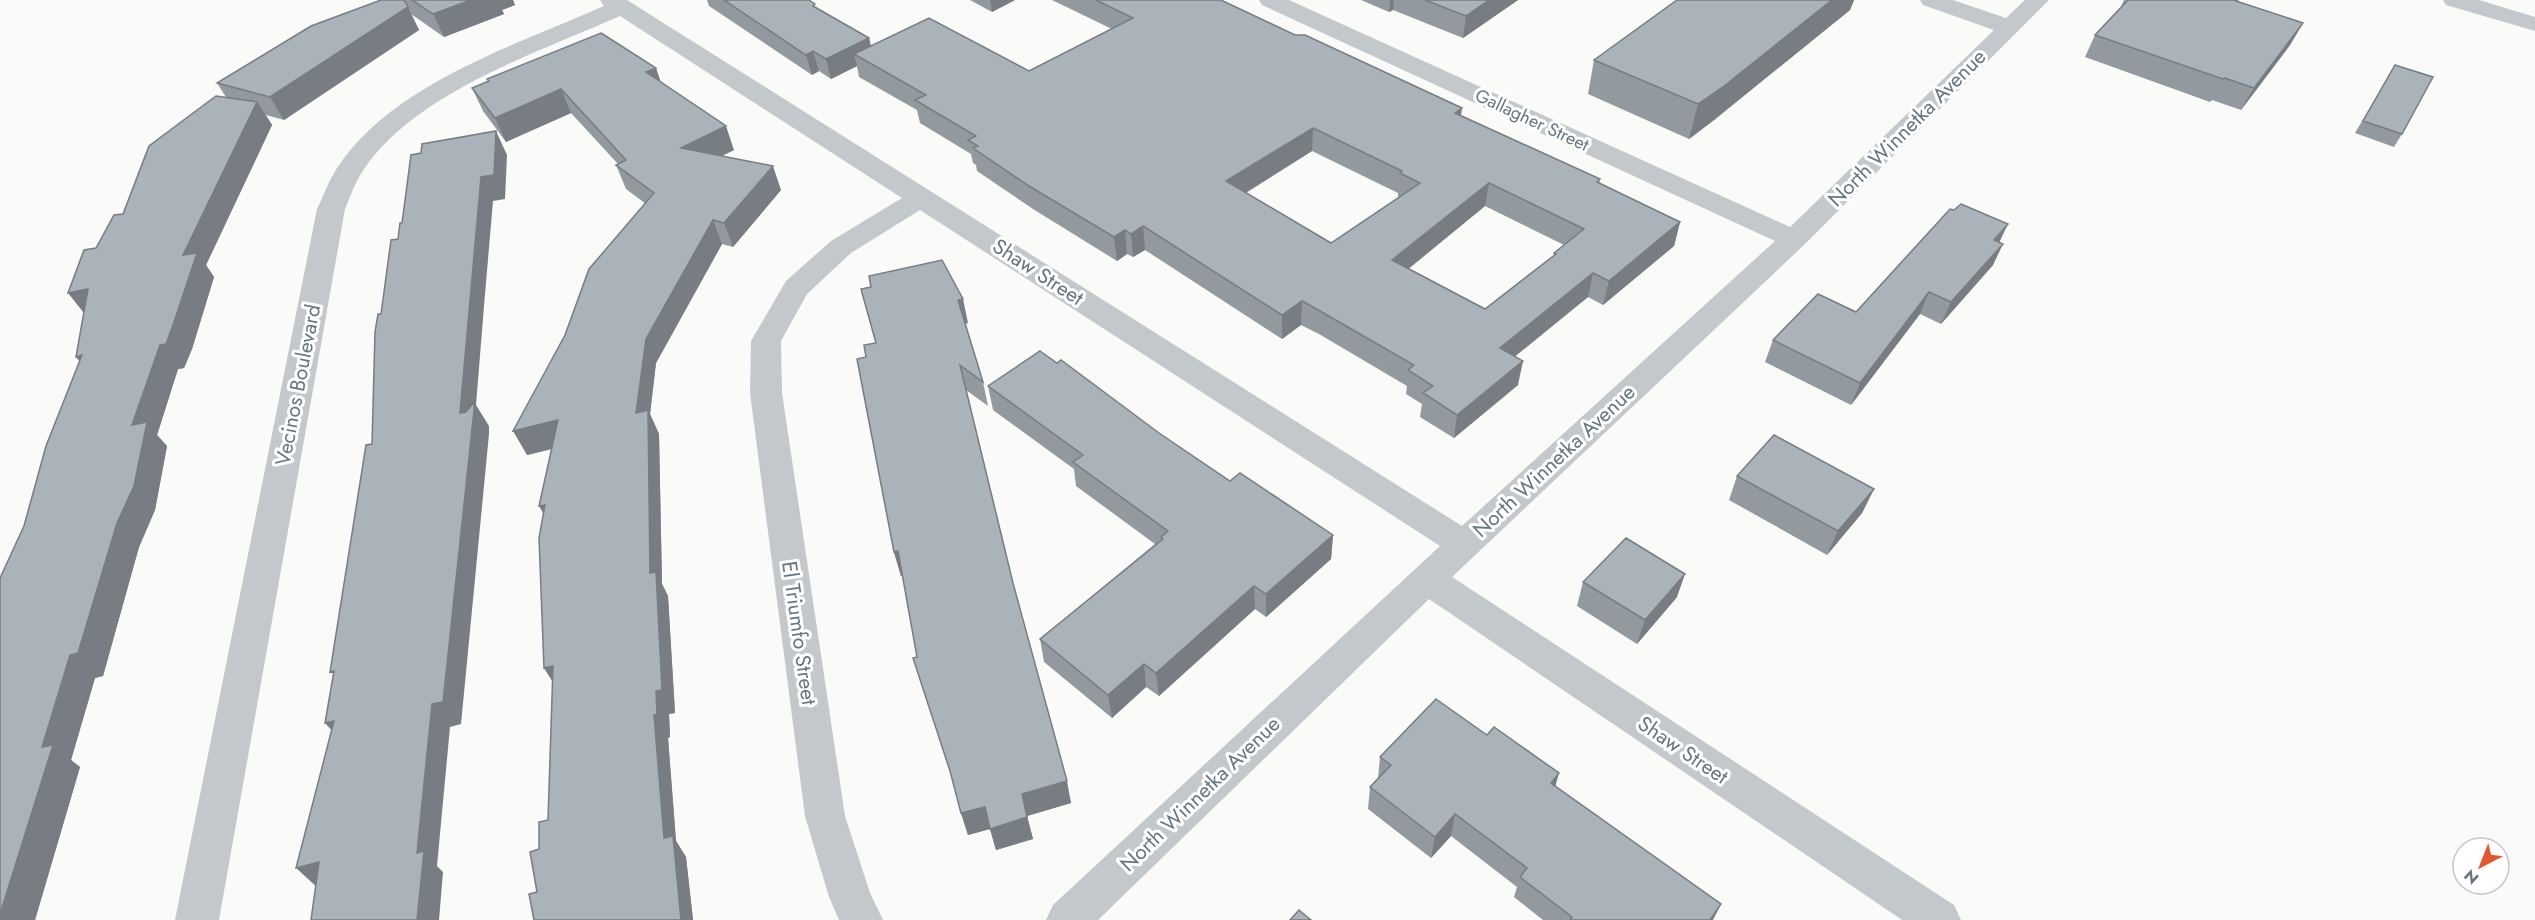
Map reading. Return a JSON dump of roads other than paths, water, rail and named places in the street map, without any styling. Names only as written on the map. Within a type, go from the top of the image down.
[{"type":"street","name":"Gallagher Street","points":[[1270,0],[1794,239]]},
{"type":"street","points":[[1931,0],[2009,27]]},
{"type":"street","name":"North Winnetka Avenue","points":[[1068,920],[1464,544],[1794,239],[2038,0]]},
{"type":"street","points":[[2454,0],[2535,24]]},
{"type":"street","name":"Shaw Street","points":[[616,3],[1464,544]]},
{"type":"street","name":"Vecinos Boulevard","points":[[197,920],[331,209],[349,170],[382,131],[424,99],[616,3]]},
{"type":"street","name":"El Triumfo Street","points":[[861,920],[850,897],[825,816],[766,393],[766,341],[796,288],[841,247],[921,198]]},
{"type":"street","name":"Shaw Street","points":[[1427,579],[1939,920]]}]
